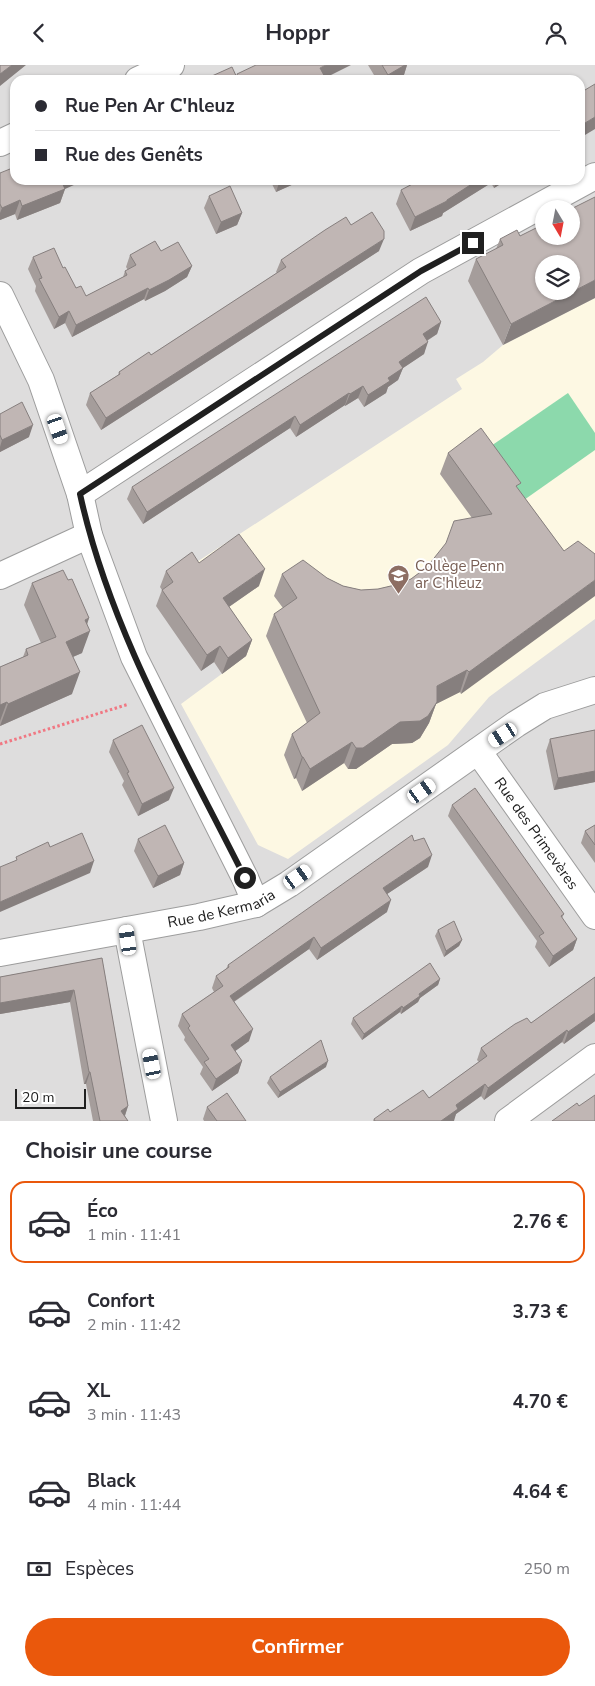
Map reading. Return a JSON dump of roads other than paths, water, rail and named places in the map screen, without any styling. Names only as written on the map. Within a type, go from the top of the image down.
[{"type":"street","points":[[149,75],[171,65]]},
{"type":"street","points":[[80,494],[421,271],[579,185]]},
{"type":"street","points":[[0,295],[41,380],[80,494],[89,535],[134,657],[256,903]]},
{"type":"street","points":[[0,576],[89,535]]},
{"type":"street","name":"Rue de Kermaria","points":[[0,953],[199,917],[256,903],[289,884],[516,724],[545,706],[595,690]]},
{"type":"street","name":"Rue des Primevères","points":[[478,751],[595,916]]},
{"type":"street","points":[[127,930],[164,1121]]},
{"type":"street","points":[[508,1121],[595,1057]]},
{"type":"place","name":"Collège Penn ar C'hleuz","points":[[399,594]]}]
